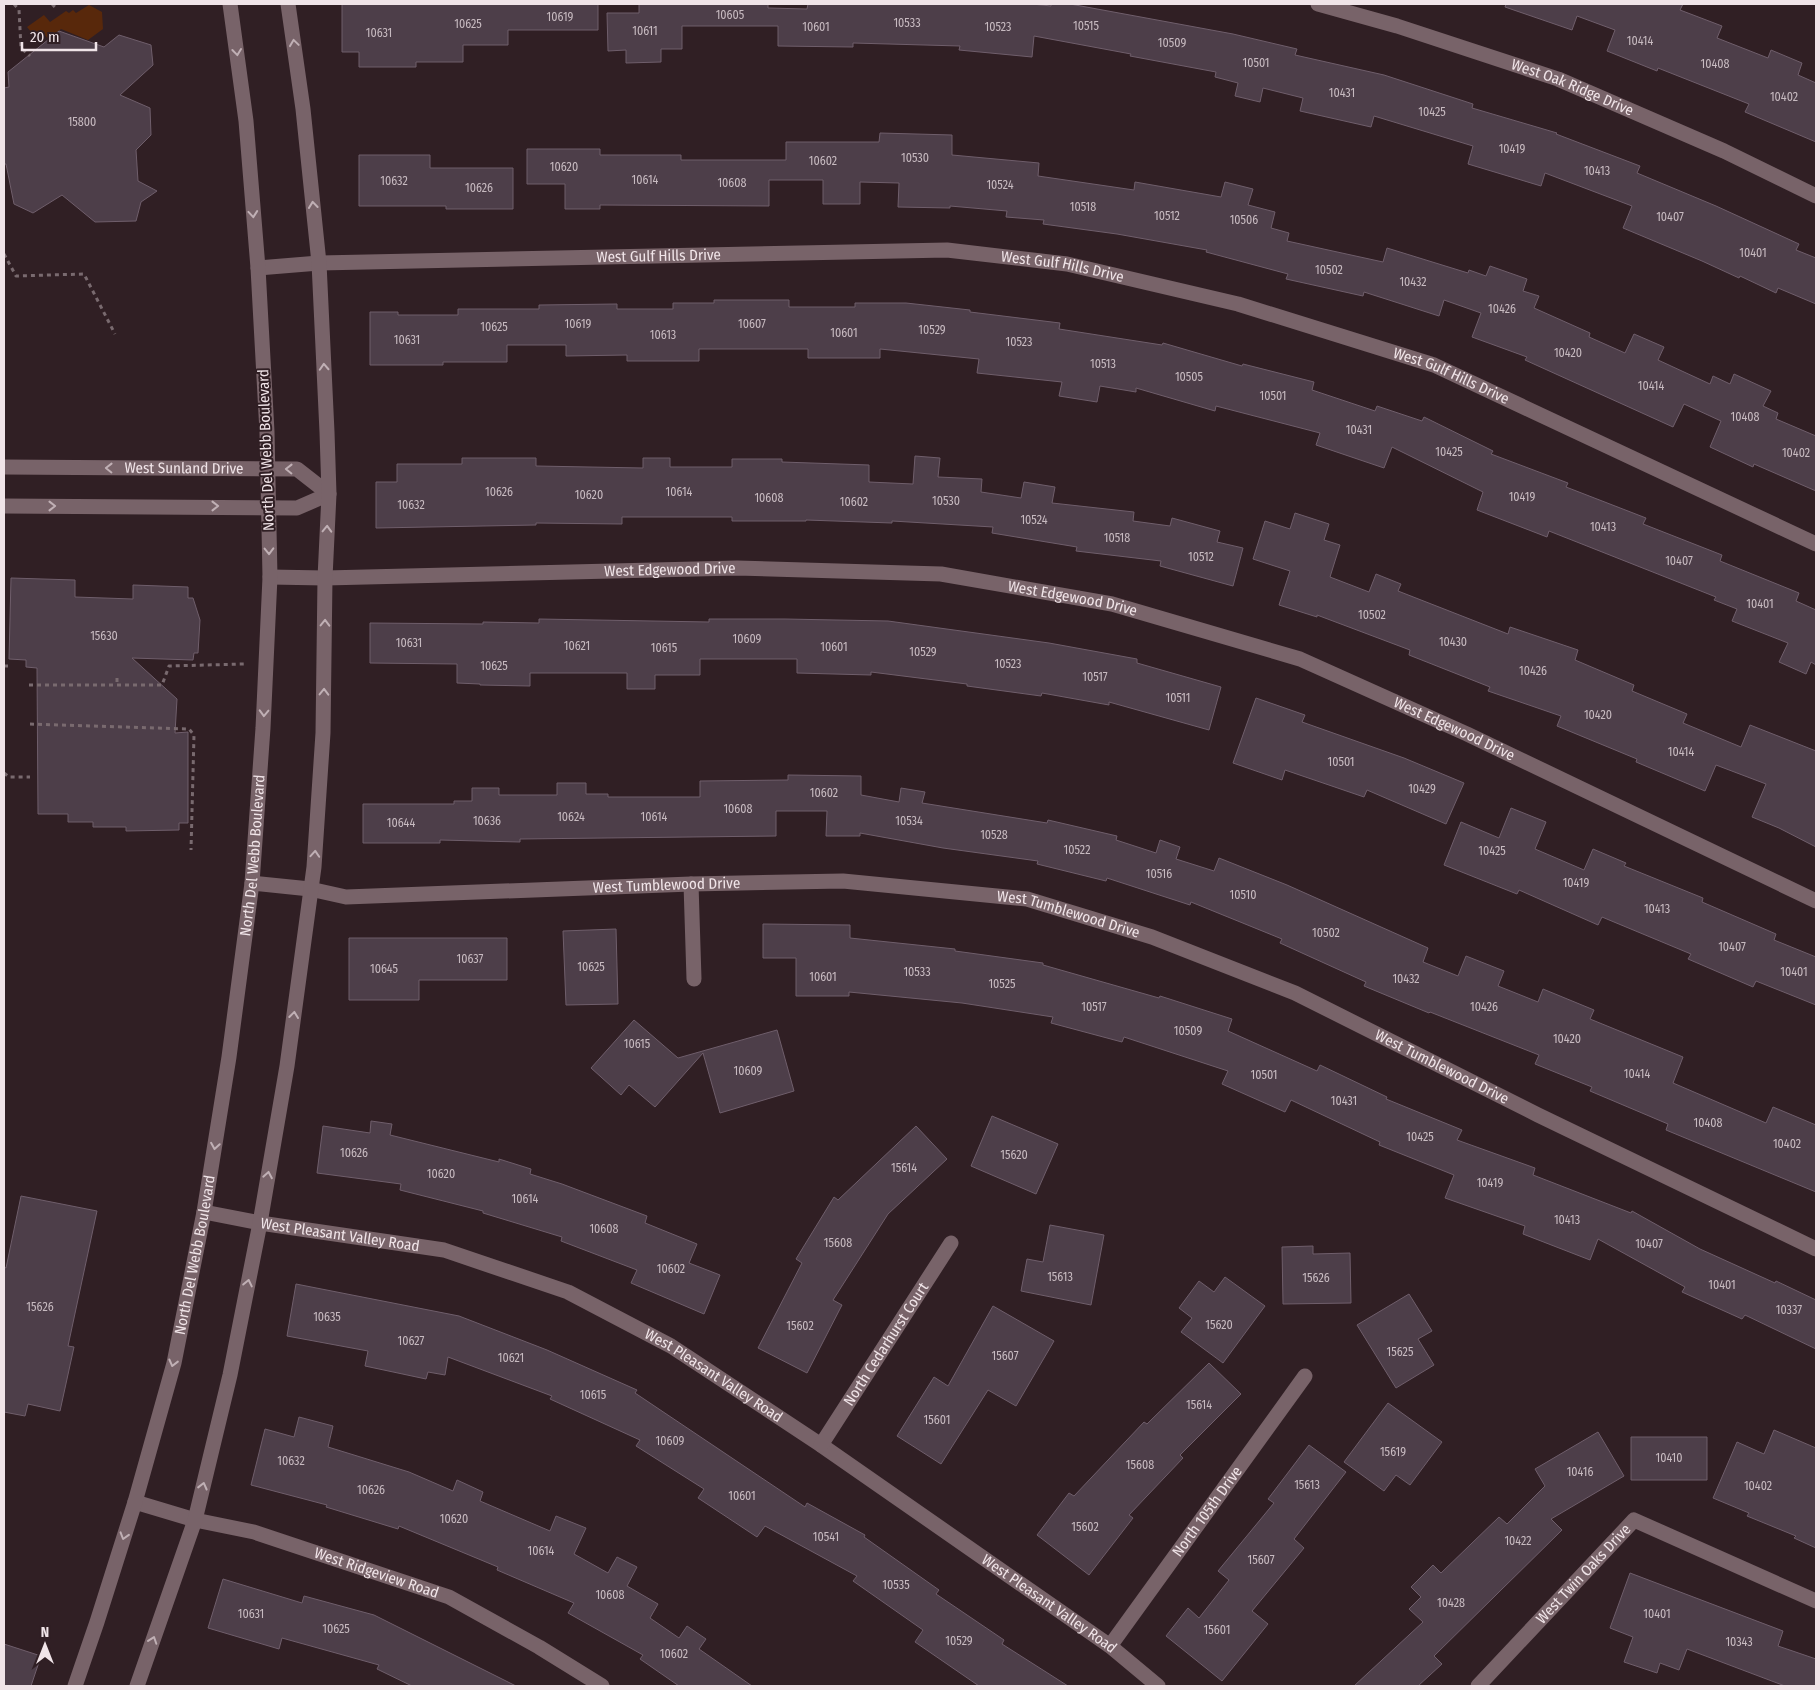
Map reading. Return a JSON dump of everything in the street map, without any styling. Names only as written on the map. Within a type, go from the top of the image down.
[{"type":"street","name":"North Del Webb Boulevard","points":[[75,1686],[98,1622],[135,1502],[174,1363],[204,1212],[229,1057],[252,883],[263,728],[270,577],[258,268],[246,121],[230,4]]},
{"type":"street","points":[[138,1686],[195,1520],[230,1375],[260,1224],[287,1066],[314,867],[323,733],[325,578],[329,494],[319,264],[303,109],[288,4]]},
{"type":"street","name":"West Oak Ridge Drive","points":[[1318,4],[1397,26],[1558,79],[1724,151],[1816,196]]},
{"type":"street","name":"West Gulf Hills Drive","points":[[258,268],[319,264],[947,250],[1067,264],[1238,304],[1434,365],[1816,544]]},
{"type":"street","name":"West Sunland Drive","points":[[4,467],[297,469],[329,494]]},
{"type":"street","points":[[4,506],[268,506],[297,508],[329,494]]},
{"type":"street","name":"West Edgewood Drive","points":[[270,577],[325,578],[737,568],[932,574],[1112,604],[1300,659],[1467,734],[1816,901]]},
{"type":"street","name":"West Tumblewood Drive","points":[[252,883],[310,890],[346,897],[692,884],[843,881],[1027,899],[1152,937],[1295,994],[1538,1115],[1816,1249]]},
{"type":"street","points":[[692,884],[694,979]]},
{"type":"street","name":"West Pleasant Valley Road","points":[[204,1212],[260,1224],[444,1250],[568,1292],[671,1346],[822,1445],[1110,1646],[1158,1686]]},
{"type":"street","name":"North Cedarhurst Court","points":[[822,1445],[951,1243]]},
{"type":"street","name":"North 105th Drive","points":[[1110,1646],[1305,1376]]},
{"type":"street","name":"West Ridgeview Road","points":[[135,1502],[195,1520],[254,1532],[449,1598],[539,1647],[602,1686]]},
{"type":"street","name":"West Twin Oaks Drive","points":[[1478,1686],[1634,1520],[1816,1600]]},
{"type":"path","points":[[14,4],[19,10],[21,48],[30,56]]},
{"type":"path","points":[[4,254],[16,276],[84,274],[115,334]]},
{"type":"path","points":[[29,685],[162,685],[170,666],[244,664]]},
{"type":"path","points":[[117,678],[117,685]]},
{"type":"path","points":[[30,724],[189,729],[194,735],[191,850]]},
{"type":"path","points":[[4,773],[10,776],[30,776]]},
{"type":"shaded area","points":[[89,5],[102,12],[103,29],[88,40],[61,29],[48,39],[44,34],[37,39],[27,27],[44,15],[50,22],[66,11],[69,13],[73,10],[76,13]]},
{"type":"building","points":[[342,4],[598,4],[598,30],[508,30],[508,45],[463,45],[463,62],[416,62],[416,67],[359,67],[359,52],[342,52]]},
{"type":"building","points":[[639,4],[768,4],[768,8],[807,9],[808,4],[1032,4],[1051,6],[1051,4],[1070,4],[1233,34],[1297,49],[1295,55],[1384,75],[1473,104],[1472,108],[1557,133],[1640,166],[1637,173],[1799,244],[1796,250],[1816,258],[1816,304],[1778,288],[1776,293],[1740,276],[1739,278],[1623,228],[1632,206],[1545,173],[1541,186],[1468,164],[1473,146],[1374,116],[1371,127],[1300,111],[1303,98],[1263,88],[1260,102],[1235,96],[1238,83],[1215,77],[1216,72],[1034,36],[1032,57],[959,50],[960,46],[853,43],[853,47],[778,46],[778,26],[682,26],[682,49],[661,49],[661,62],[626,63],[626,50],[608,51],[607,13],[639,13]]},
{"type":"building","points":[[1506,4],[1683,4],[1680,10],[1722,26],[1717,38],[1768,58],[1771,50],[1802,63],[1798,75],[1816,83],[1816,142],[1745,112],[1749,104],[1658,68],[1657,71],[1607,51],[1615,30],[1577,16],[1572,30],[1505,7]]},
{"type":"building","points":[[59,31],[104,47],[119,35],[151,45],[153,65],[120,95],[150,108],[151,135],[136,150],[138,181],[157,191],[141,202],[136,221],[95,222],[62,195],[33,213],[14,204],[6,164],[4,164],[4,88],[9,87],[8,72]]},
{"type":"building","points":[[880,133],[952,135],[952,155],[1039,163],[1038,176],[1134,190],[1135,182],[1221,197],[1225,182],[1253,189],[1248,205],[1275,212],[1271,228],[1289,233],[1287,241],[1383,262],[1387,248],[1468,273],[1469,270],[1486,276],[1490,266],[1527,279],[1523,291],[1539,296],[1534,308],[1590,333],[1589,337],[1625,353],[1634,334],[1664,347],[1658,360],[1710,384],[1713,376],[1730,384],[1734,374],[1771,391],[1763,406],[1778,413],[1776,419],[1816,436],[1816,491],[1754,464],[1753,467],[1710,447],[1721,421],[1684,404],[1673,427],[1525,360],[1527,357],[1472,337],[1481,313],[1444,300],[1439,316],[1364,292],[1363,296],[1286,279],[1288,274],[1206,252],[1207,250],[1117,234],[1043,224],[1044,220],[1006,217],[1007,211],[950,206],[950,208],[898,207],[899,183],[860,182],[860,204],[823,204],[823,180],[769,180],[769,206],[600,205],[600,209],[565,209],[565,184],[527,184],[527,149],[600,149],[600,155],[681,155],[681,160],[786,160],[786,142],[879,142]]},
{"type":"building","points":[[359,155],[430,155],[430,168],[513,168],[513,209],[446,209],[446,206],[359,206]]},
{"type":"building","points":[[714,300],[789,300],[789,307],[855,307],[855,303],[906,303],[1060,323],[1059,329],[1162,345],[1163,343],[1242,366],[1243,364],[1314,382],[1312,390],[1375,411],[1377,406],[1422,421],[1424,417],[1493,451],[1491,454],[1568,483],[1566,487],[1646,518],[1643,524],[1722,555],[1720,561],[1799,593],[1796,601],[1816,610],[1816,665],[1811,662],[1806,674],[1779,662],[1788,643],[1732,621],[1737,609],[1714,600],[1716,597],[1549,531],[1547,537],[1477,510],[1483,492],[1392,447],[1384,468],[1316,445],[1320,433],[1216,406],[1215,411],[1136,388],[1136,392],[1100,386],[1097,402],[1059,396],[1062,382],[977,373],[979,359],[880,349],[880,358],[808,358],[808,349],[699,349],[699,361],[627,361],[627,355],[566,356],[566,345],[507,345],[507,362],[443,362],[443,365],[370,365],[370,312],[398,312],[398,315],[458,315],[458,309],[539,309],[539,305],[617,304],[617,309],[673,309],[673,303],[714,303]]},
{"type":"building","points":[[915,456],[940,458],[938,477],[982,479],[981,492],[1021,498],[1024,482],[1055,487],[1052,503],[1134,512],[1133,521],[1170,526],[1172,518],[1220,531],[1217,542],[1243,548],[1233,586],[1160,566],[1161,561],[1076,551],[1077,547],[992,533],[993,527],[892,521],[892,523],[806,520],[732,521],[732,517],[622,517],[622,524],[536,523],[536,525],[376,528],[376,482],[397,482],[397,464],[462,464],[462,458],[536,458],[536,466],[643,468],[643,458],[670,458],[670,467],[732,467],[732,459],[782,459],[782,462],[869,465],[869,482],[913,484]]},
{"type":"building","points":[[1295,513],[1329,524],[1324,540],[1340,545],[1330,577],[1369,592],[1376,574],[1401,584],[1398,591],[1508,634],[1510,627],[1578,650],[1575,660],[1634,685],[1632,691],[1687,714],[1683,723],[1741,747],[1750,725],[1816,751],[1816,847],[1752,817],[1766,784],[1716,765],[1705,791],[1636,762],[1637,759],[1557,726],[1561,716],[1488,691],[1490,687],[1409,655],[1410,650],[1317,615],[1317,617],[1279,605],[1290,571],[1253,559],[1265,521],[1290,529]]},
{"type":"building","points":[[11,578],[75,580],[75,597],[133,599],[133,585],[188,587],[188,598],[193,598],[200,620],[198,653],[194,653],[193,660],[132,658],[177,699],[175,733],[188,732],[188,823],[179,823],[179,830],[126,831],[126,827],[93,827],[93,822],[68,822],[68,814],[38,814],[37,668],[26,667],[26,660],[9,659]]},
{"type":"building","points":[[539,619],[709,622],[709,619],[888,621],[1049,643],[1137,659],[1137,663],[1221,687],[1209,730],[1109,702],[1109,705],[1042,693],[1041,696],[967,686],[967,684],[871,672],[871,675],[797,673],[797,659],[700,659],[700,675],[655,675],[655,689],[627,689],[627,673],[530,673],[530,686],[480,685],[457,683],[457,664],[370,663],[370,623],[539,623]]},
{"type":"building","points":[[1256,698],[1305,715],[1302,722],[1404,758],[1464,783],[1446,824],[1367,790],[1364,797],[1285,770],[1282,780],[1233,763]]},
{"type":"building","points":[[788,775],[861,776],[861,795],[899,802],[901,788],[925,792],[922,803],[1047,823],[1048,820],[1117,836],[1116,840],[1156,853],[1160,840],[1180,847],[1176,859],[1214,871],[1219,858],[1287,885],[1428,948],[1423,962],[1458,976],[1466,956],[1504,971],[1498,986],[1538,1002],[1543,989],[1594,1010],[1590,1019],[1683,1057],[1673,1083],[1766,1123],[1773,1107],[1816,1125],[1816,1192],[1666,1130],[1668,1124],[1590,1091],[1592,1087],[1535,1064],[1539,1055],[1364,986],[1366,982],[1280,943],[1282,939],[1191,902],[1190,905],[1107,878],[1106,881],[1037,864],[1038,861],[943,848],[860,833],[860,836],[826,836],[827,811],[776,811],[776,836],[520,839],[520,842],[440,840],[440,843],[363,843],[363,804],[454,804],[454,801],[472,801],[472,788],[499,788],[499,795],[557,795],[557,783],[586,783],[586,794],[608,794],[608,797],[700,797],[700,781],[788,780]]},
{"type":"building","points":[[1511,808],[1546,822],[1535,849],[1584,870],[1593,849],[1626,863],[1624,866],[1703,898],[1702,902],[1776,934],[1774,940],[1816,957],[1816,1005],[1756,981],[1753,987],[1688,959],[1691,954],[1602,917],[1598,925],[1519,890],[1517,894],[1444,865],[1461,822],[1499,838]]},
{"type":"building","points":[[763,924],[850,925],[850,938],[955,949],[955,951],[1043,963],[1043,965],[1159,998],[1160,996],[1232,1019],[1228,1031],[1317,1071],[1320,1065],[1387,1097],[1386,1099],[1462,1130],[1457,1140],[1535,1168],[1533,1175],[1631,1213],[1632,1211],[1700,1249],[1816,1300],[1816,1349],[1745,1315],[1742,1319],[1682,1292],[1685,1287],[1598,1239],[1590,1260],[1523,1234],[1525,1226],[1445,1198],[1454,1175],[1379,1145],[1380,1142],[1291,1100],[1285,1112],[1222,1084],[1228,1071],[1124,1037],[1122,1042],[1051,1023],[1053,1017],[962,1003],[849,992],[849,996],[796,996],[796,958],[763,958]]},
{"type":"building","points":[[616,929],[618,1004],[566,1005],[563,931]]},
{"type":"building","points":[[349,938],[507,938],[507,980],[419,980],[419,1000],[349,1000]]},
{"type":"building","points":[[634,1020],[678,1058],[777,1030],[794,1091],[720,1113],[703,1053],[655,1107],[629,1085],[621,1095],[591,1068]]},
{"type":"building","points":[[992,1116],[1058,1144],[1036,1194],[971,1166]]},
{"type":"building","points":[[371,1121],[392,1124],[390,1135],[499,1162],[499,1159],[531,1169],[530,1174],[647,1216],[645,1223],[697,1244],[689,1263],[720,1275],[704,1314],[631,1283],[637,1270],[561,1241],[562,1237],[483,1213],[483,1211],[400,1190],[401,1184],[317,1173],[323,1126],[370,1133]]},
{"type":"building","points":[[916,1126],[947,1159],[888,1214],[833,1300],[842,1305],[807,1373],[758,1348],[802,1263],[796,1259],[834,1197],[838,1200]]},
{"type":"building","points":[[21,1196],[97,1211],[68,1346],[74,1347],[60,1411],[28,1404],[25,1416],[4,1412],[4,1267],[6,1268]]},
{"type":"building","points":[[1050,1225],[1104,1235],[1091,1305],[1021,1291],[1027,1259],[1043,1262]]},
{"type":"building","points":[[1313,1246],[1313,1254],[1350,1253],[1351,1303],[1283,1304],[1282,1247]]},
{"type":"building","points":[[1225,1277],[1265,1306],[1223,1363],[1181,1332],[1192,1318],[1179,1308],[1199,1281],[1214,1292]]},
{"type":"building","points":[[296,1284],[459,1316],[547,1350],[637,1390],[635,1393],[805,1507],[807,1503],[865,1535],[864,1537],[939,1590],[936,1594],[1004,1640],[1002,1644],[1068,1686],[979,1686],[915,1642],[923,1630],[853,1581],[857,1576],[765,1526],[757,1537],[698,1498],[704,1489],[636,1446],[640,1440],[550,1399],[552,1396],[448,1357],[445,1375],[428,1372],[426,1379],[365,1366],[368,1351],[287,1336]]},
{"type":"building","points":[[1409,1294],[1432,1331],[1418,1339],[1434,1365],[1396,1388],[1357,1325]]},
{"type":"building","points":[[993,1306],[1054,1341],[1016,1406],[988,1390],[941,1464],[897,1436],[934,1377],[948,1386]]},
{"type":"building","points":[[1209,1363],[1241,1394],[1180,1455],[1183,1458],[1129,1515],[1133,1518],[1089,1575],[1037,1535],[1069,1493],[1074,1496],[1144,1422],[1147,1424]]},
{"type":"building","points":[[1388,1403],[1442,1442],[1410,1485],[1396,1475],[1384,1491],[1344,1462]]},
{"type":"building","points":[[299,1417],[333,1426],[328,1447],[409,1472],[453,1491],[457,1480],[483,1492],[480,1501],[550,1531],[556,1516],[586,1528],[574,1554],[608,1573],[617,1557],[637,1567],[627,1586],[658,1604],[650,1618],[679,1638],[687,1626],[706,1639],[699,1649],[752,1686],[679,1686],[640,1659],[643,1655],[568,1613],[574,1603],[497,1570],[498,1567],[399,1526],[398,1529],[326,1507],[327,1505],[251,1485],[265,1429],[294,1437]]},
{"type":"building","points":[[1774,1430],[1816,1448],[1816,1548],[1794,1538],[1796,1536],[1747,1516],[1749,1513],[1713,1498],[1737,1442],[1764,1454]]},
{"type":"building","points":[[1598,1432],[1624,1476],[1551,1519],[1562,1530],[1434,1656],[1442,1664],[1418,1686],[1354,1686],[1423,1622],[1409,1609],[1421,1597],[1411,1587],[1433,1565],[1441,1573],[1499,1517],[1507,1524],[1545,1486],[1535,1469]]},
{"type":"building","points":[[1631,1437],[1707,1437],[1707,1480],[1631,1480]]},
{"type":"building","points":[[1309,1445],[1346,1472],[1294,1539],[1304,1548],[1252,1611],[1268,1624],[1222,1681],[1166,1636],[1188,1608],[1199,1618],[1229,1580],[1218,1571],[1274,1503],[1268,1499]]},
{"type":"building","points":[[1630,1573],[1783,1631],[1778,1646],[1816,1659],[1816,1686],[1785,1686],[1687,1649],[1679,1670],[1660,1663],[1657,1673],[1624,1662],[1633,1637],[1610,1628]]},
{"type":"building","points":[[223,1579],[302,1603],[304,1596],[374,1615],[516,1686],[412,1686],[377,1669],[379,1665],[282,1638],[279,1649],[208,1628]]},
{"type":"building","points":[[4,1644],[41,1656],[31,1686],[4,1686]]}]
